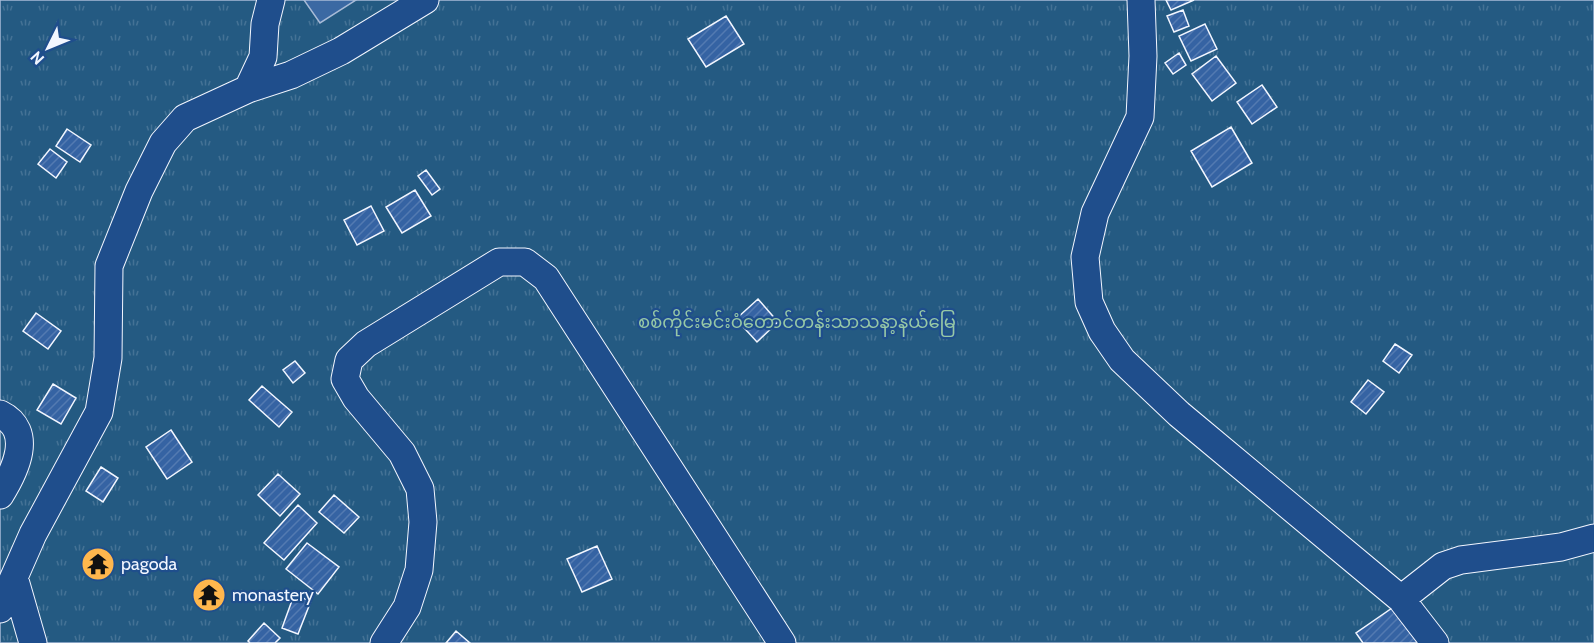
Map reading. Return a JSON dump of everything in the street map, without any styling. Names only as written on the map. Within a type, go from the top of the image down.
[{"type":"street","points":[[248,89],[263,57],[271,0]]},
{"type":"street","points":[[33,643],[5,592],[33,534],[99,412],[108,358],[109,266],[139,191],[163,143],[185,118],[248,89],[291,75],[341,51],[426,0]]},
{"type":"street","points":[[1141,0],[1143,56],[1140,117],[1095,213],[1085,257],[1089,302],[1102,331],[1122,360],[1179,414],[1401,599],[1435,643]]},
{"type":"street","points":[[384,643],[407,607],[419,570],[423,522],[420,489],[402,453],[356,398],[345,379],[349,360],[366,344],[499,262],[525,262],[546,278],[782,643]]},
{"type":"street","points":[[0,414],[9,419],[21,444],[19,459],[0,495]]},
{"type":"street","points":[[1401,599],[1443,566],[1461,560],[1561,547],[1594,538]]},
{"type":"green space","name":"စစ်ကိုင်းမင်းဝံတောင်တန်းသာသနာ့နယ်မြေ","points":[[0,0],[1594,0],[1594,643],[0,643]]},
{"type":"shaded area","points":[[304,0],[356,0],[320,23]]},
{"type":"building","points":[[1166,0],[1194,0],[1171,10]]},
{"type":"building","points":[[1183,10],[1189,26],[1174,32],[1167,16]]},
{"type":"building","points":[[726,16],[744,44],[706,67],[688,39]]},
{"type":"building","points":[[1205,24],[1217,49],[1191,61],[1179,36]]},
{"type":"building","points":[[1179,53],[1186,65],[1173,74],[1165,63]]},
{"type":"building","points":[[1216,56],[1236,83],[1212,101],[1192,74]]},
{"type":"building","points":[[1262,85],[1277,107],[1252,124],[1237,102]]},
{"type":"building","points":[[1231,127],[1252,163],[1212,187],[1191,151]]},
{"type":"building","points":[[67,129],[91,145],[80,162],[56,146]]},
{"type":"building","points":[[50,149],[67,162],[56,178],[38,164]]},
{"type":"building","points":[[426,170],[440,189],[432,195],[418,176]]},
{"type":"building","points":[[415,190],[431,216],[402,233],[386,207]]},
{"type":"building","points":[[371,206],[384,231],[357,245],[344,220]]},
{"type":"building","points":[[758,299],[778,322],[757,342],[736,319]]},
{"type":"building","points":[[36,313],[61,331],[48,349],[23,331]]},
{"type":"building","points":[[1395,344],[1412,355],[1399,373],[1383,361]]},
{"type":"building","points":[[295,361],[305,373],[293,383],[283,370]]},
{"type":"building","points":[[1368,380],[1384,392],[1366,414],[1351,402]]},
{"type":"building","points":[[53,384],[76,398],[61,424],[37,410]]},
{"type":"building","points":[[262,386],[292,412],[279,427],[249,400]]},
{"type":"building","points":[[171,430],[192,462],[167,479],[146,447]]},
{"type":"building","points":[[101,467],[118,478],[103,502],[86,491]]},
{"type":"building","points":[[278,474],[300,494],[280,516],[258,495]]},
{"type":"building","points":[[334,495],[359,517],[344,533],[319,512]]},
{"type":"building","points":[[298,505],[317,523],[284,560],[264,543]]},
{"type":"building","points":[[307,543],[339,567],[318,594],[286,569]]},
{"type":"building","points":[[597,546],[612,579],[582,592],[567,559]]},
{"type":"building","points":[[294,595],[311,601],[298,634],[282,628]]},
{"type":"building","points":[[1395,606],[1421,643],[1363,643],[1356,633]]},
{"type":"building","points":[[264,623],[280,638],[275,643],[250,643],[248,641]]},
{"type":"building","points":[[456,631],[470,643],[446,643]]},
{"type":"place","name":"pagoda","points":[[98,564]]},
{"type":"place","name":"monastery","points":[[209,595]]}]
